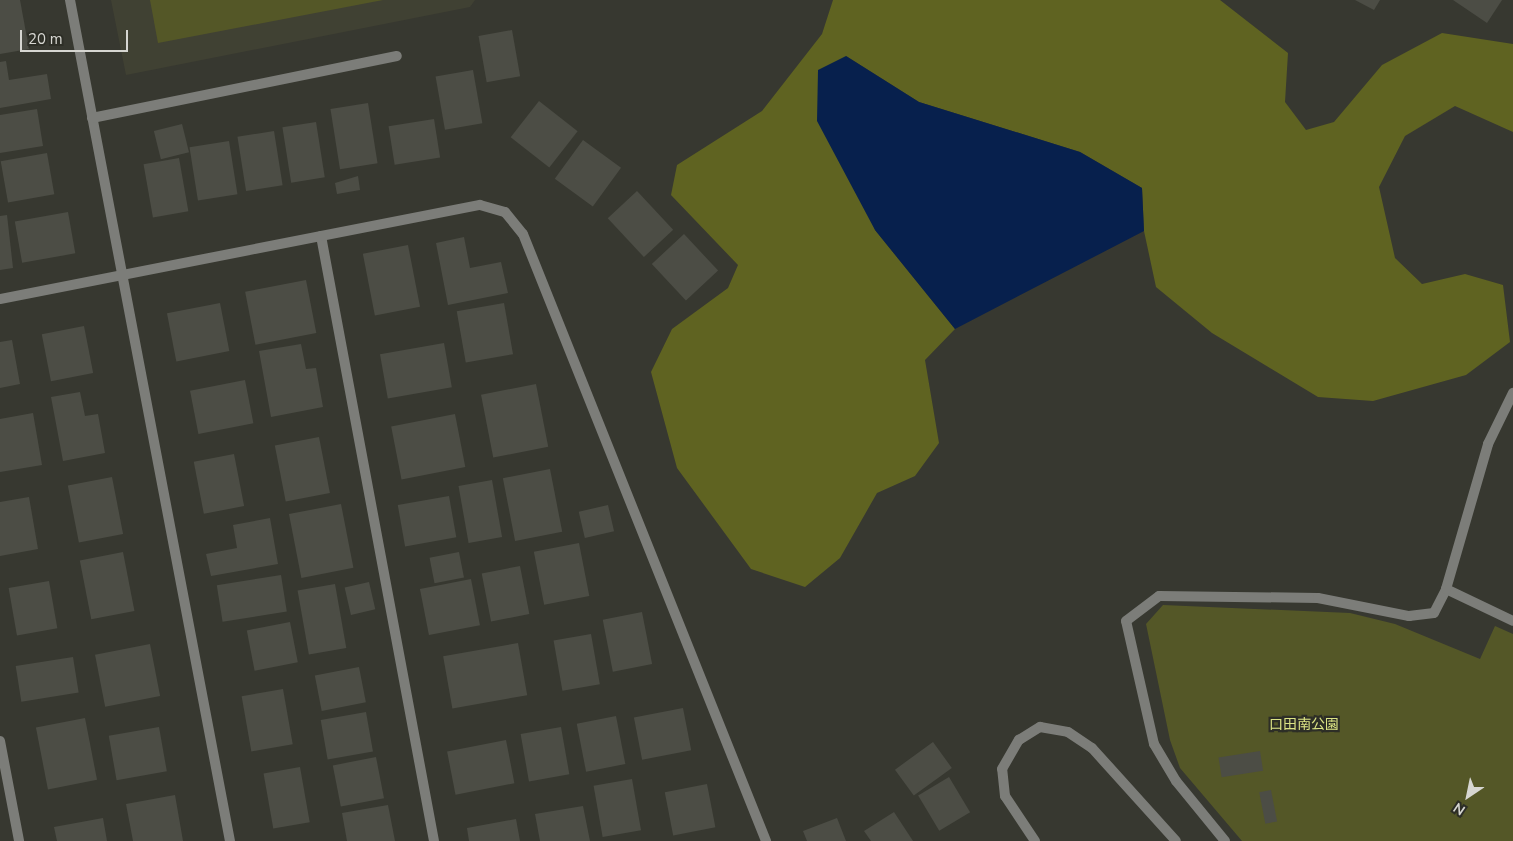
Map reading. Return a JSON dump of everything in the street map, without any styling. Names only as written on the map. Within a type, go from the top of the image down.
[{"type":"street","points":[[70,0],[230,841]]},
{"type":"street","points":[[92,118],[397,56]]},
{"type":"street","points":[[0,299],[480,205],[505,212],[523,234],[766,841]]},
{"type":"street","points":[[321,236],[434,841]]},
{"type":"street","points":[[1225,841],[1176,781],[1154,744],[1126,621],[1159,596],[1318,598],[1409,616],[1434,613],[1446,589],[1488,444],[1513,393]]},
{"type":"street","points":[[1446,589],[1513,621]]},
{"type":"street","points":[[1036,841],[1005,796],[1002,769],[1019,740],[1040,727],[1068,732],[1092,748],[1176,841]]},
{"type":"street","points":[[0,741],[19,841]]},
{"type":"shaded area","points":[[111,0],[475,0],[470,7],[126,75]]},
{"type":"green space","points":[[150,0],[383,0],[158,43]]},
{"type":"green space","points":[[833,0],[1220,0],[1288,53],[1285,102],[1306,130],[1334,122],[1382,65],[1442,33],[1513,44],[1513,132],[1455,106],[1405,136],[1379,187],[1395,258],[1422,284],[1465,274],[1503,285],[1510,342],[1466,375],[1373,401],[1318,397],[1212,333],[1156,287],[1144,231],[1142,188],[1080,152],[919,102],[846,56],[875,230],[955,329],[925,360],[939,443],[915,476],[877,493],[840,558],[805,587],[751,569],[677,468],[651,372],[672,329],[728,288],[738,265],[671,195],[677,165],[762,111],[822,34]]},
{"type":"green space","name":"口田南公園","points":[[1163,605],[1350,613],[1395,624],[1480,659],[1495,626],[1513,634],[1513,841],[1242,841],[1180,768],[1170,740],[1146,624]]},
{"type":"water","points":[[846,56],[919,102],[1080,152],[1142,188],[1144,231],[955,329],[875,230],[817,121],[818,70]]},
{"type":"building","points":[[0,0],[20,0],[29,49],[0,54]]},
{"type":"building","points":[[1355,0],[1380,0],[1374,10]]},
{"type":"building","points":[[1453,0],[1502,0],[1487,23]]},
{"type":"building","points":[[512,30],[520,76],[487,82],[479,36]]},
{"type":"building","points":[[6,61],[9,80],[47,74],[51,99],[0,108],[0,62]]},
{"type":"building","points":[[473,70],[482,123],[445,130],[436,77]]},
{"type":"building","points":[[539,101],[578,131],[549,167],[511,137]]},
{"type":"building","points":[[368,103],[378,163],[340,169],[330,109]]},
{"type":"building","points":[[37,109],[43,146],[0,153],[0,115]]},
{"type":"building","points":[[434,119],[440,158],[395,165],[389,126]]},
{"type":"building","points":[[316,122],[325,177],[291,183],[282,127]]},
{"type":"building","points":[[182,124],[189,152],[161,159],[154,131]]},
{"type":"building","points":[[274,131],[283,185],[246,191],[237,137]]},
{"type":"building","points":[[583,140],[621,168],[593,206],[555,179]]},
{"type":"building","points":[[229,141],[237,194],[198,201],[189,147]]},
{"type":"building","points":[[47,153],[54,194],[8,203],[1,161]]},
{"type":"building","points":[[179,158],[188,211],[153,217],[144,164]]},
{"type":"building","points":[[358,176],[360,190],[337,194],[335,183]]},
{"type":"building","points":[[637,191],[673,230],[644,257],[608,218]]},
{"type":"building","points":[[68,212],[75,253],[22,263],[15,221]]},
{"type":"building","points":[[7,215],[13,268],[0,270],[0,216]]},
{"type":"building","points":[[684,234],[718,271],[686,301],[652,264]]},
{"type":"building","points":[[464,237],[470,268],[501,262],[508,293],[448,305],[436,243]]},
{"type":"building","points":[[408,245],[420,307],[375,316],[363,254]]},
{"type":"building","points":[[306,280],[316,333],[255,345],[245,292]]},
{"type":"building","points":[[220,303],[229,351],[176,361],[167,313]]},
{"type":"building","points":[[504,303],[513,354],[466,363],[457,311]]},
{"type":"building","points":[[84,326],[93,373],[51,381],[42,334]]},
{"type":"building","points":[[12,340],[20,384],[0,388],[0,342]]},
{"type":"building","points":[[444,343],[452,387],[388,399],[380,354]]},
{"type":"building","points":[[301,344],[306,369],[316,368],[323,407],[271,417],[259,351]]},
{"type":"building","points":[[245,380],[253,423],[198,434],[190,391]]},
{"type":"building","points":[[536,384],[548,447],[493,458],[481,395]]},
{"type":"building","points":[[80,392],[85,416],[98,414],[105,453],[63,461],[51,397]]},
{"type":"building","points":[[33,413],[42,465],[0,472],[0,419]]},
{"type":"building","points":[[455,414],[465,467],[401,479],[391,426]]},
{"type":"building","points":[[319,437],[330,493],[286,502],[275,446]]},
{"type":"building","points":[[234,454],[244,506],[204,514],[194,462]]},
{"type":"building","points":[[550,469],[562,532],[515,541],[503,478]]},
{"type":"building","points":[[112,477],[123,534],[79,543],[68,486]]},
{"type":"building","points":[[492,480],[502,537],[469,543],[459,486]]},
{"type":"building","points":[[449,496],[456,537],[405,546],[398,505]]},
{"type":"building","points":[[29,497],[38,549],[0,556],[0,502]]},
{"type":"building","points":[[341,504],[353,568],[301,578],[289,514]]},
{"type":"building","points":[[608,505],[614,531],[585,538],[579,512]]},
{"type":"building","points":[[270,518],[278,564],[211,576],[206,554],[237,548],[233,525]]},
{"type":"building","points":[[579,543],[589,596],[544,605],[534,552]]},
{"type":"building","points":[[123,552],[134,611],[91,619],[80,560]]},
{"type":"building","points":[[459,552],[464,578],[435,583],[430,558]]},
{"type":"building","points":[[520,566],[529,614],[491,622],[482,573]]},
{"type":"building","points":[[281,575],[287,612],[223,622],[217,585]]},
{"type":"building","points":[[471,579],[480,625],[429,635],[420,589]]},
{"type":"building","points":[[49,581],[57,628],[17,635],[9,588]]},
{"type":"building","points":[[369,582],[375,609],[351,615],[345,588]]},
{"type":"building","points":[[335,584],[346,648],[309,655],[298,591]]},
{"type":"building","points":[[642,612],[652,664],[613,672],[603,620]]},
{"type":"building","points":[[290,622],[298,662],[255,671],[247,630]]},
{"type":"building","points":[[591,634],[600,684],[562,691],[554,641]]},
{"type":"building","points":[[518,643],[527,695],[452,708],[443,656]]},
{"type":"building","points":[[150,644],[160,696],[105,707],[95,655]]},
{"type":"building","points":[[73,657],[79,693],[21,702],[16,666]]},
{"type":"building","points":[[359,667],[366,702],[322,711],[315,676]]},
{"type":"building","points":[[283,689],[293,744],[251,751],[242,696]]},
{"type":"building","points":[[683,708],[691,750],[642,760],[634,718]]},
{"type":"building","points":[[366,712],[373,751],[328,759],[321,720]]},
{"type":"building","points":[[616,716],[625,764],[586,772],[577,724]]},
{"type":"building","points":[[85,718],[97,780],[48,789],[36,728]]},
{"type":"building","points":[[159,727],[167,771],[117,780],[109,736]]},
{"type":"building","points":[[561,727],[569,774],[529,781],[521,734]]},
{"type":"building","points":[[506,740],[514,783],[455,795],[447,751]]},
{"type":"building","points":[[933,742],[952,768],[914,796],[895,770]]},
{"type":"building","points":[[1260,751],[1263,771],[1222,777],[1219,758]]},
{"type":"building","points":[[376,757],[384,798],[341,807],[333,765]]},
{"type":"building","points":[[300,767],[310,822],[273,829],[264,773]]},
{"type":"building","points":[[949,777],[970,812],[939,831],[918,796]]},
{"type":"building","points":[[632,779],[641,830],[603,837],[594,786]]},
{"type":"building","points":[[707,784],[715,827],[673,835],[665,792]]},
{"type":"building","points":[[1271,790],[1277,821],[1265,824],[1259,792]]},
{"type":"building","points":[[175,795],[183,841],[133,841],[126,804]]},
{"type":"building","points":[[388,805],[395,841],[347,841],[342,813]]},
{"type":"building","points":[[583,806],[590,841],[540,841],[535,814]]},
{"type":"building","points":[[894,812],[913,841],[871,841],[864,831]]},
{"type":"building","points":[[103,818],[107,841],[57,841],[54,827]]},
{"type":"building","points":[[837,818],[846,841],[807,841],[803,831]]},
{"type":"building","points":[[516,819],[520,841],[469,841],[467,828]]}]
